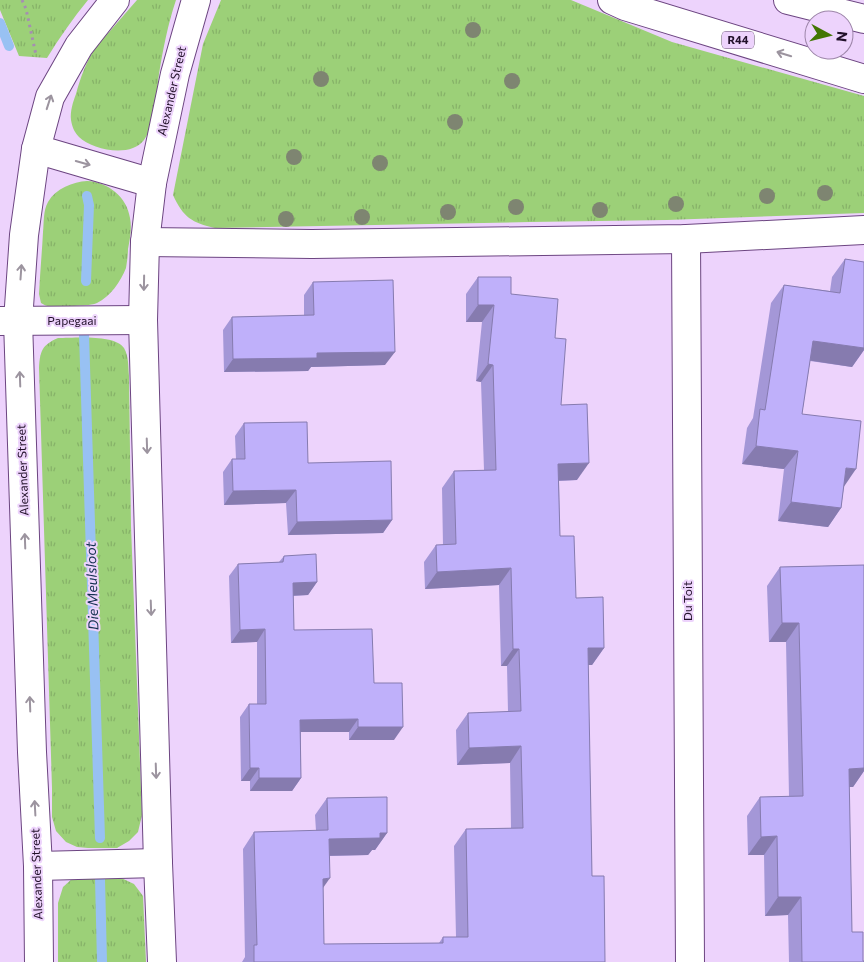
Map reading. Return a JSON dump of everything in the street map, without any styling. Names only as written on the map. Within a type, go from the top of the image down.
[{"type":"street","name":"Alexander Street","points":[[39,962],[38,866],[9,321],[36,149],[50,97],[78,46],[115,0]]},
{"type":"street","name":"Alexander Street","points":[[162,962],[143,320],[145,242],[152,183],[175,74],[196,0]]},
{"type":"street","name":"R44","points":[[612,0],[625,6],[864,79]]},
{"type":"street","points":[[788,0],[864,20]]},
{"type":"street","points":[[36,149],[152,183]]},
{"type":"street","points":[[145,242],[312,244],[686,239],[864,230]]},
{"type":"street","name":"Du Toit","points":[[686,239],[690,962]]},
{"type":"street","name":"Papegaai","points":[[9,321],[143,320]]},
{"type":"street","points":[[38,866],[158,863]]},
{"type":"path","points":[[22,0],[26,9],[36,57]]},
{"type":"green space","points":[[0,0],[88,0],[47,58],[19,56],[0,10]]},
{"type":"green space","points":[[137,0],[176,0],[162,55],[154,117],[148,133],[138,146],[121,150],[102,148],[85,142],[76,133],[71,120],[72,107],[79,82],[95,48]]},
{"type":"green space","points":[[221,0],[571,0],[672,42],[864,96],[864,213],[667,220],[215,228],[200,224],[185,214],[173,195],[203,44]]},
{"type":"green space","points":[[87,181],[102,184],[115,192],[121,197],[128,210],[131,230],[126,268],[115,288],[97,303],[57,308],[48,306],[41,303],[39,294],[45,209],[51,197],[60,189],[71,184]]},
{"type":"green space","points":[[58,338],[94,338],[112,341],[124,348],[128,362],[131,526],[142,815],[138,832],[129,841],[117,848],[77,847],[66,842],[56,831],[52,817],[39,368],[43,349],[48,343]]},
{"type":"green space","points":[[117,876],[134,884],[143,896],[146,962],[58,962],[58,903],[63,887],[73,878]]},
{"type":"building","points":[[845,259],[864,262],[864,348],[813,341],[802,414],[861,421],[856,469],[846,468],[841,508],[791,502],[798,451],[756,446],[760,409],[765,410],[784,285],[840,293]]},
{"type":"building","points":[[478,277],[511,277],[511,294],[558,299],[555,338],[566,339],[561,405],[587,404],[589,463],[558,464],[560,536],[574,536],[576,598],[603,597],[604,648],[588,648],[592,876],[604,876],[605,962],[254,962],[254,945],[257,945],[254,832],[328,830],[327,798],[387,797],[387,833],[380,833],[380,838],[329,839],[330,878],[323,879],[324,944],[443,943],[443,937],[468,937],[466,829],[523,828],[521,746],[469,748],[468,713],[521,711],[519,649],[513,649],[511,568],[437,572],[436,545],[456,544],[454,471],[496,470],[493,365],[488,364],[494,305],[478,305]]},
{"type":"building","points":[[393,280],[395,352],[317,353],[317,358],[233,359],[232,317],[314,315],[313,282]]},
{"type":"building","points":[[307,422],[308,463],[391,461],[392,520],[297,522],[296,490],[233,491],[232,459],[245,459],[244,423]]},
{"type":"building","points":[[316,554],[317,582],[293,583],[294,630],[372,629],[374,683],[402,683],[403,727],[358,727],[358,719],[300,720],[301,778],[259,778],[259,768],[250,768],[249,704],[266,704],[265,629],[240,630],[238,564],[283,562],[284,556]]},
{"type":"building","points":[[864,565],[864,768],[849,769],[852,932],[863,932],[864,962],[802,962],[801,897],[778,897],[777,836],[761,837],[760,797],[803,796],[799,623],[782,623],[780,567]]},
{"type":"waterway","name":"Die Meulsloot","points":[[0,23],[9,46]]},
{"type":"waterway","name":"Die Meulsloot","points":[[86,281],[89,205],[87,196]]},
{"type":"waterway","name":"Die Meulsloot","points":[[84,334],[100,838]]},
{"type":"waterway","name":"Die Meulsloot","points":[[100,879],[102,962]]}]
